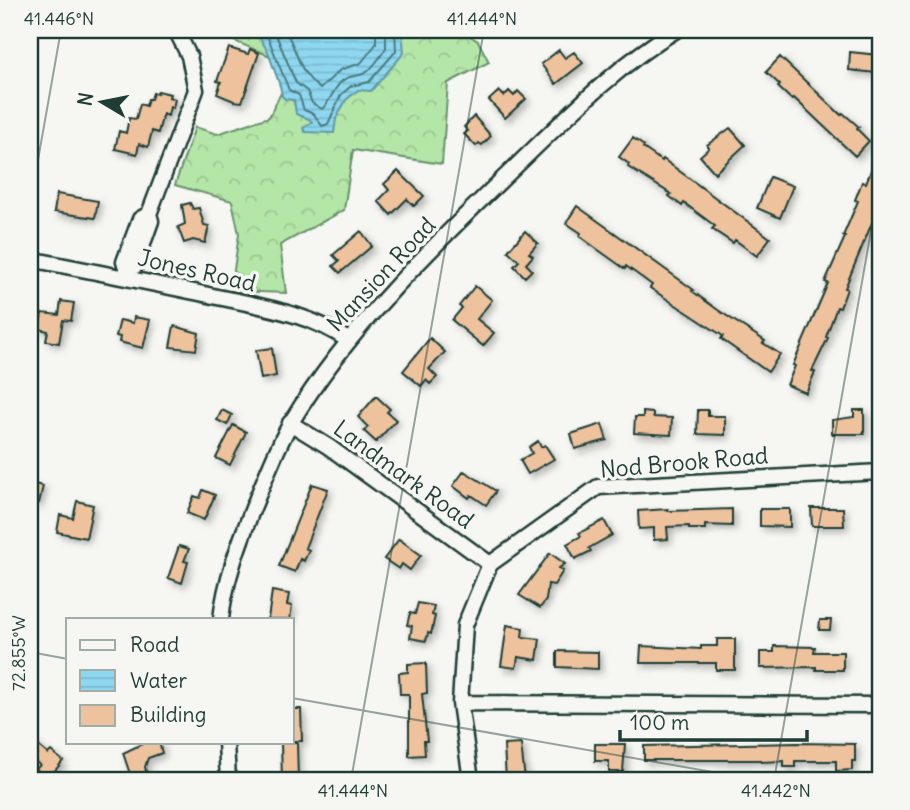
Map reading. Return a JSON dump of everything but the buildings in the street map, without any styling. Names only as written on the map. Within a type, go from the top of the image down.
[{"type":"street","points":[[128,274],[124,262],[140,219],[149,214],[195,90],[189,56],[176,30]]},
{"type":"street","name":"Mansion Road","points":[[221,618],[236,555],[265,480],[290,423],[313,387],[349,341],[479,202],[548,135],[628,65],[676,30]]},
{"type":"street","name":"Jones Road","points":[[30,259],[128,274],[285,314],[327,327],[349,341]]},
{"type":"street","name":"Landmark Road","points":[[290,423],[329,446],[490,565]]},
{"type":"street","name":"Nod Brook Road","points":[[490,565],[598,487],[880,472]]},
{"type":"street","points":[[471,780],[460,703],[465,625],[490,565]]},
{"type":"street","points":[[460,703],[880,705]]},
{"type":"street","points":[[226,744],[228,780]]},
{"type":"green space","points":[[237,30],[460,30],[478,41],[489,62],[448,83],[442,164],[353,150],[344,210],[280,245],[286,293],[231,291],[239,234],[232,201],[175,185],[195,127],[217,134],[269,117],[282,91],[270,56],[234,41]]},
{"type":"water","points":[[259,30],[402,30],[404,53],[371,91],[358,90],[346,100],[336,119],[334,133],[305,132],[303,128],[312,122],[296,114],[294,100],[282,96],[279,81]]}]
